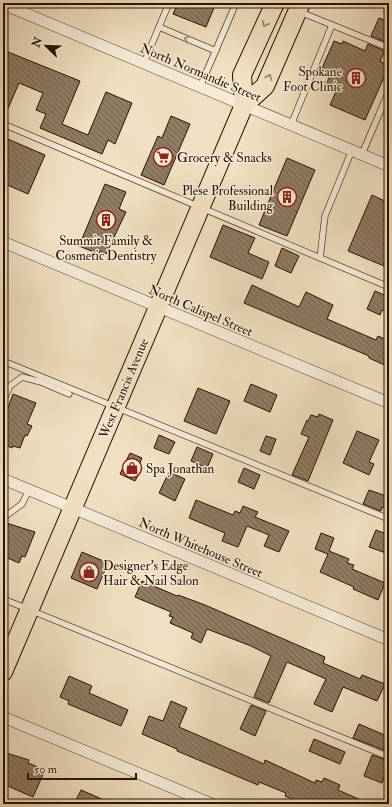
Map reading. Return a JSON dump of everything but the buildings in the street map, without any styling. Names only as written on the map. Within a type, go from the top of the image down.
[{"type":"main road","name":"West Francis Avenue","points":[[244,105],[242,75],[275,3]]},
{"type":"main road","name":"West Francis Avenue","points":[[3,672],[244,105],[265,86],[299,7]]},
{"type":"street","name":"North Normandie Street","points":[[3,4],[389,166]]},
{"type":"street","name":"North Calispel Street","points":[[3,242],[389,403]]},
{"type":"street","name":"North Whitehouse Street","points":[[3,479],[389,640]]},
{"type":"street","points":[[3,717],[212,804]]},
{"type":"lane","points":[[144,63],[169,3]]},
{"type":"lane","points":[[200,87],[236,3]]},
{"type":"lane","points":[[299,7],[332,25],[389,48]]},
{"type":"lane","points":[[291,125],[332,25]]},
{"type":"lane","points":[[159,27],[216,51]]},
{"type":"lane","points":[[320,258],[325,216],[389,91]]},
{"type":"lane","points":[[3,124],[389,287]]},
{"type":"lane","points":[[3,361],[389,519]]},
{"type":"lane","points":[[3,401],[10,386],[22,377],[41,382],[69,394]]},
{"type":"lane","points":[[3,518],[22,504],[28,490]]},
{"type":"lane","points":[[3,599],[389,757]]},
{"type":"place","name":"Spokane Foot Clinic","points":[[356,78]]},
{"type":"place","name":"Grocery & Snacks","points":[[163,157]]},
{"type":"place","name":"Plese Professional Building","points":[[287,197]]},
{"type":"place","name":"Summit Family & Cosmetic Dentistry","points":[[106,220]]},
{"type":"place","name":"Spa Jonathan","points":[[132,468]]},
{"type":"place","name":"Designer's Edge Hair & Nail Salon","points":[[89,572]]}]
